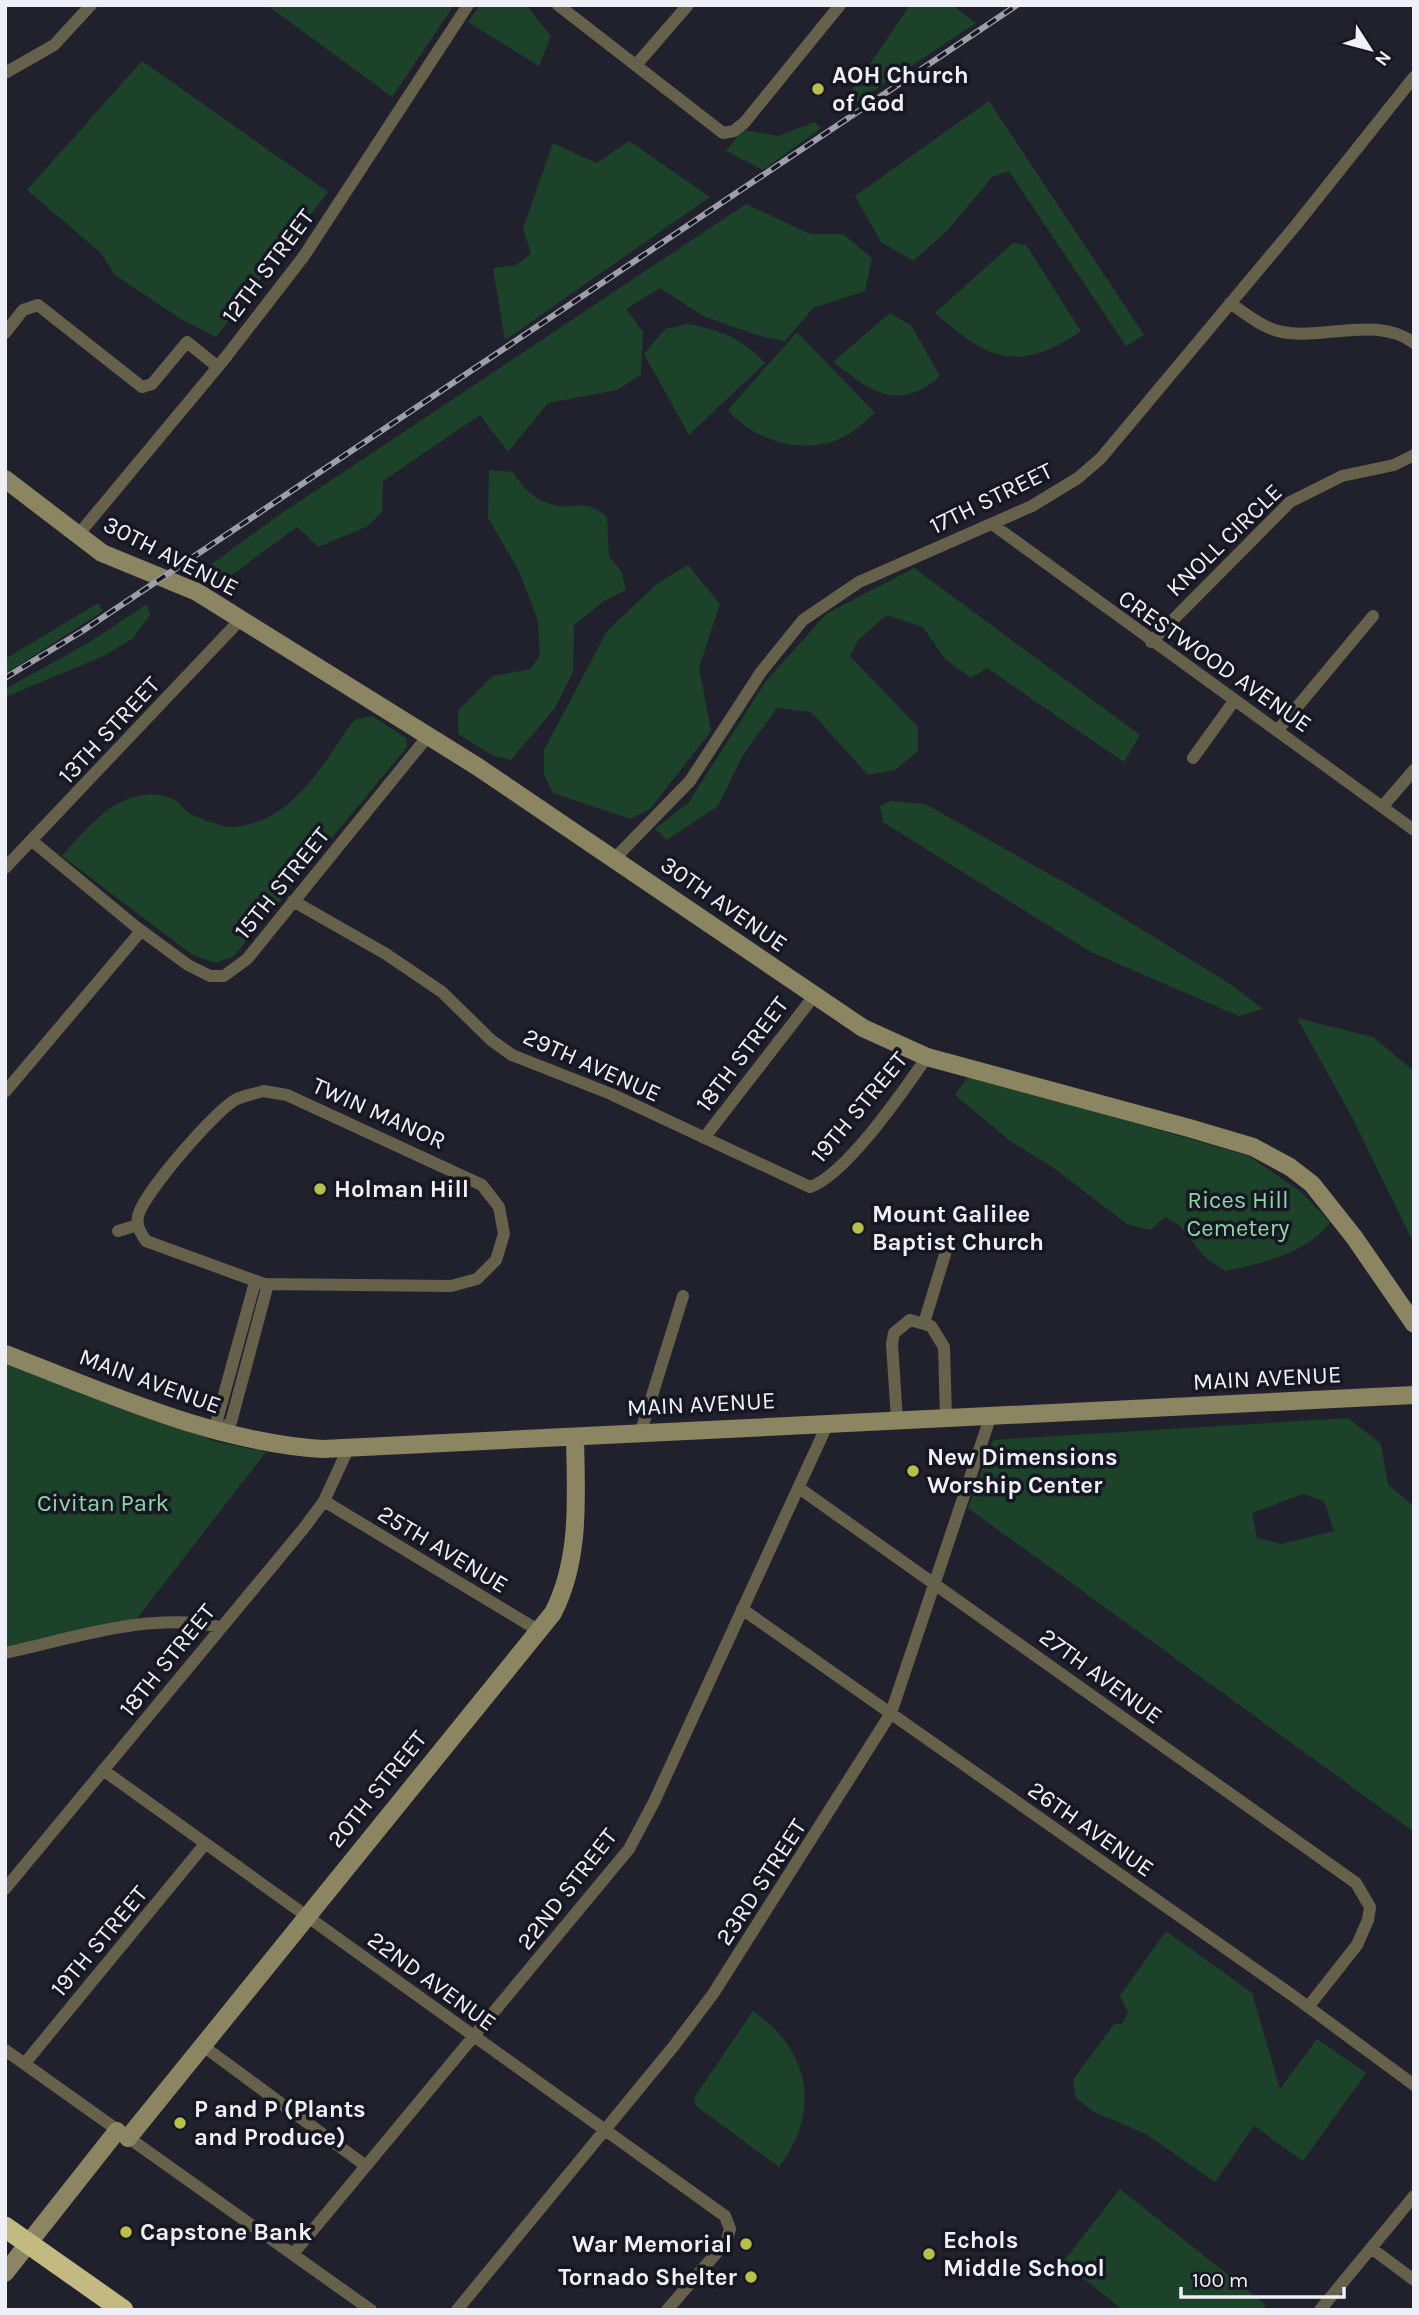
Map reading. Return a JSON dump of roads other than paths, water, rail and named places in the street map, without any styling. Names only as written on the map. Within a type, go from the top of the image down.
[{"type":"highway","points":[[5,2227],[122,2310]]},
{"type":"street","name":"12TH STREET","points":[[78,535],[218,367],[304,256],[468,5]]},
{"type":"street","points":[[558,5],[713,128],[723,133],[734,131],[754,112],[840,5]]},
{"type":"street","points":[[636,65],[688,5]]},
{"type":"street","points":[[5,73],[54,45],[90,6]]},
{"type":"street","name":"17TH STREET","points":[[615,858],[690,781],[761,672],[803,620],[859,582],[1032,506],[1093,465],[1230,303],[1414,77]]},
{"type":"street","points":[[1230,303],[1265,326],[1282,332],[1377,329],[1404,335],[1414,343]]},
{"type":"street","points":[[5,333],[23,310],[38,305],[142,387],[152,384],[187,342],[218,367]]},
{"type":"street","name":"KNOLL CIRCLE","points":[[1151,642],[1290,502],[1342,476],[1394,465],[1414,455]]},
{"type":"street","name":"30TH AVENUE","points":[[5,479],[78,535],[123,564],[185,586],[428,736],[615,858],[863,1028],[927,1057],[1253,1147],[1290,1167],[1312,1184],[1354,1237],[1414,1324]]},
{"type":"street","name":"CRESTWOOD AVENUE","points":[[992,524],[1414,831]]},
{"type":"street","points":[[1277,731],[1373,616]]},
{"type":"street","name":"13TH STREET","points":[[5,868],[241,619]]},
{"type":"street","points":[[1193,758],[1234,701]]},
{"type":"street","name":"15TH STREET","points":[[141,931],[188,965],[210,976],[224,976],[247,959],[428,736]]},
{"type":"street","points":[[1382,807],[1414,770]]},
{"type":"street","points":[[5,1092],[141,931],[32,841]]},
{"type":"street","name":"29TH AVENUE","points":[[293,901],[386,954],[442,992],[491,1040],[512,1055],[611,1094],[798,1182],[810,1186],[823,1182]]},
{"type":"street","name":"18TH STREET","points":[[705,1138],[814,996]]},
{"type":"street","name":"19TH STREET","points":[[823,1182],[865,1137],[927,1057]]},
{"type":"street","name":"TWIN MANOR","points":[[263,1091],[287,1095],[460,1172],[482,1185],[499,1207],[504,1234],[496,1260],[477,1279],[451,1286],[262,1283],[146,1241],[138,1226],[137,1215],[152,1190],[215,1115],[236,1099],[263,1091]]},
{"type":"street","points":[[118,1231],[138,1226]]},
{"type":"street","points":[[925,1323],[946,1251]]},
{"type":"street","points":[[218,1432],[231,1422],[262,1283]]},
{"type":"street","points":[[641,1431],[683,1296]]},
{"type":"street","points":[[897,1420],[893,1377],[894,1334],[910,1320],[925,1323],[939,1334],[944,1347],[946,1418]]},
{"type":"street","name":"MAIN AVENUE","points":[[5,1354],[218,1432],[282,1446],[348,1449],[641,1431],[1414,1395]]},
{"type":"street","name":"23RD STREET","points":[[457,2310],[606,2130],[713,1994],[891,1713],[991,1415]]},
{"type":"street","name":"22ND STREET","points":[[293,2253],[629,1849],[654,1802],[828,1423]]},
{"type":"street","name":"20TH STREET","points":[[5,2273],[122,2135],[203,2046],[306,1916],[541,1632],[564,1589],[573,1550],[575,1437]]},
{"type":"street","name":"18TH STREET","points":[[5,1889],[324,1501],[348,1449]]},
{"type":"street","name":"27TH AVENUE","points":[[799,1488],[1346,1874],[1365,1894],[1370,1907],[1368,1920],[1357,1945],[1308,2007]]},
{"type":"street","name":"25TH AVENUE","points":[[324,1501],[541,1632]]},
{"type":"street","name":"26TH AVENUE","points":[[742,1609],[1308,2007],[1414,2085]]},
{"type":"street","points":[[5,1653],[103,1632],[167,1622],[190,1621],[221,1627]]},
{"type":"street","name":"22ND AVENUE","points":[[103,1770],[473,2037],[716,2207],[725,2216],[730,2229],[726,2242],[671,2309]]},
{"type":"street","name":"19TH STREET","points":[[25,2063],[205,1844]]},
{"type":"street","points":[[203,2046],[366,2166]]},
{"type":"street","points":[[5,2050],[371,2310]]},
{"type":"street","points":[[1320,2310],[1414,2196]]},
{"type":"street","points":[[1371,2248],[1414,2280]]},
{"type":"railway","points":[[5,678],[84,630],[1017,5]]},
{"type":"place","name":"AOH Church of God","points":[[818,89]]},
{"type":"place","name":"Holman Hill","points":[[320,1189]]},
{"type":"place","name":"Mount Galilee Baptist Church","points":[[858,1228]]},
{"type":"place","name":"New Dimensions Worship Center","points":[[913,1471]]},
{"type":"place","name":"P and P (Plants and Produce)","points":[[180,2123]]},
{"type":"place","name":"Capstone Bank","points":[[126,2232]]},
{"type":"place","name":"War Memorial","points":[[746,2244]]},
{"type":"place","name":"Echols Middle School","points":[[929,2254]]},
{"type":"place","name":"Tornado Shelter","points":[[751,2277]]},
{"type":"park label","name":"Rices Hill Cemetery","points":[[1238,1214]]},
{"type":"park label","name":"Civitan Park","points":[[103,1503]]}]
